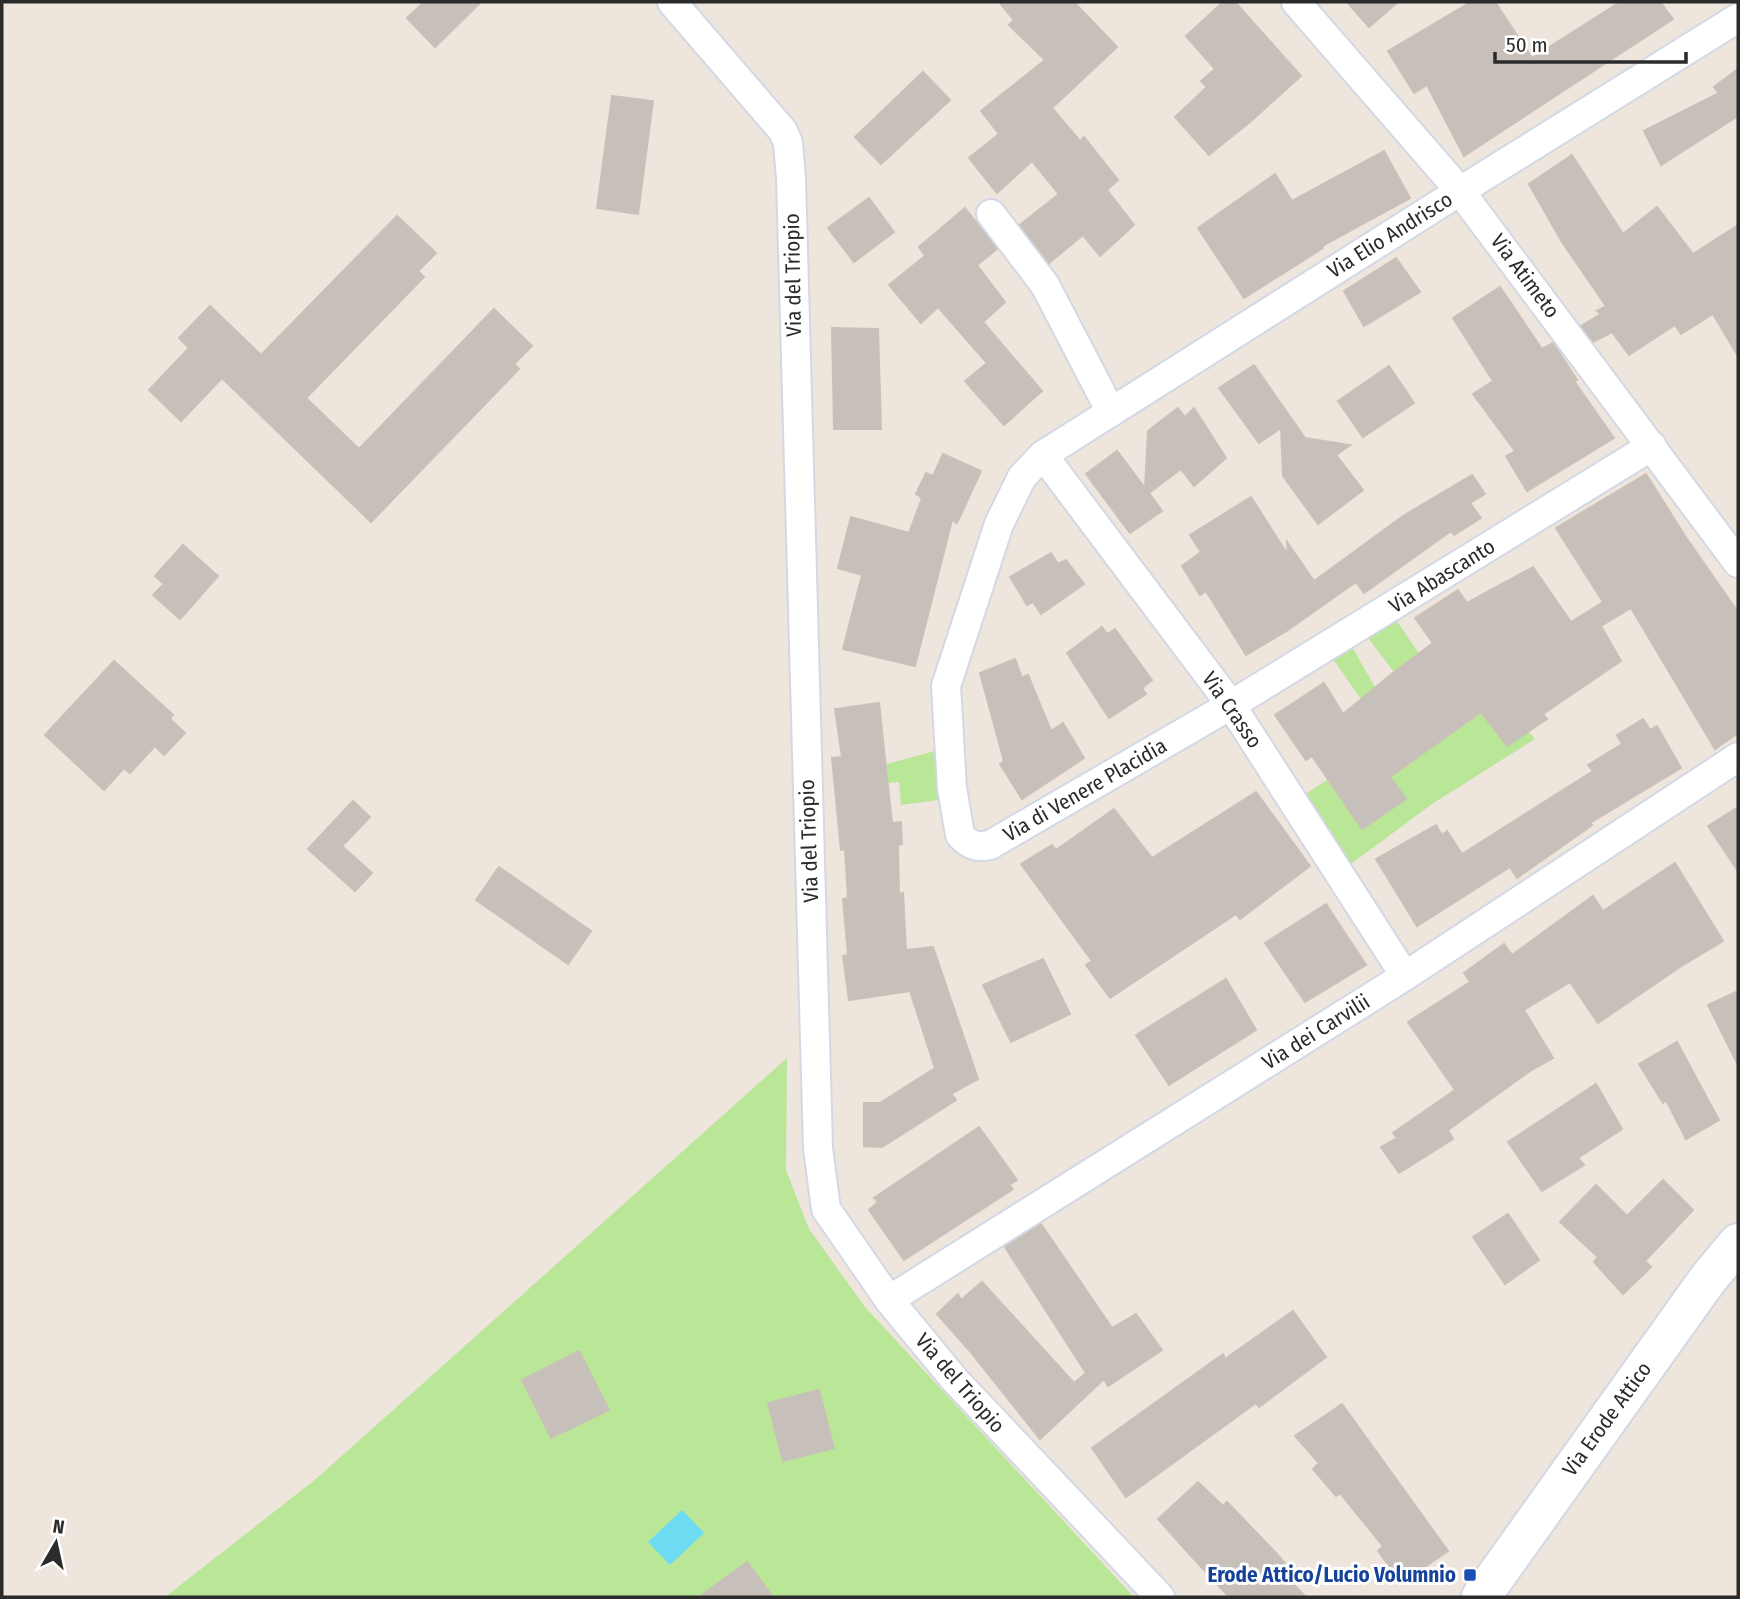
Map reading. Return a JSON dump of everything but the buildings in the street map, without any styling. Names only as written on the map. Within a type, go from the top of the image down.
[{"type":"main road","name":"Via Erode Attico","points":[[1480,1597],[1708,1279],[1738,1243]]},
{"type":"street","name":"Via del Triopio","points":[[672,2],[783,131],[788,144],[818,1148],[826,1209],[889,1300],[954,1380],[1160,1597]]},
{"type":"street","name":"Via Atimeto","points":[[1296,2],[1460,191],[1738,563]]},
{"type":"street","name":"Via Elio Andrisco","points":[[1043,455],[1738,18]]},
{"type":"street","points":[[991,214],[1045,285],[1111,412]]},
{"type":"street","name":"Via Abascanto","points":[[1231,705],[1652,446]]},
{"type":"street","name":"Via Crasso","points":[[1043,455],[1231,705],[1405,976]]},
{"type":"street","name":"Via di Venere Placidia","points":[[1043,455],[1023,477],[999,524],[946,686],[952,788],[960,835],[972,845],[990,845],[1231,705]]},
{"type":"street","name":"Via dei Carvilii","points":[[889,1300],[1405,976],[1738,757]]},
{"type":"green space","points":[[1396,620],[1465,720],[1481,711],[1507,746],[1529,732],[1535,739],[1432,804],[1351,864],[1304,795],[1389,740],[1331,656],[1350,643],[1375,687],[1394,672],[1365,634]]},
{"type":"green space","points":[[939,750],[938,800],[901,805],[899,782],[888,783],[887,764]]},
{"type":"green space","points":[[787,1058],[786,1170],[809,1229],[865,1307],[1134,1597],[165,1597],[316,1479]]},
{"type":"water","points":[[682,1510],[704,1533],[670,1565],[648,1542]]},
{"type":"place","name":"Erode Attico/Lucio Volumnio","points":[[1470,1575]]}]
